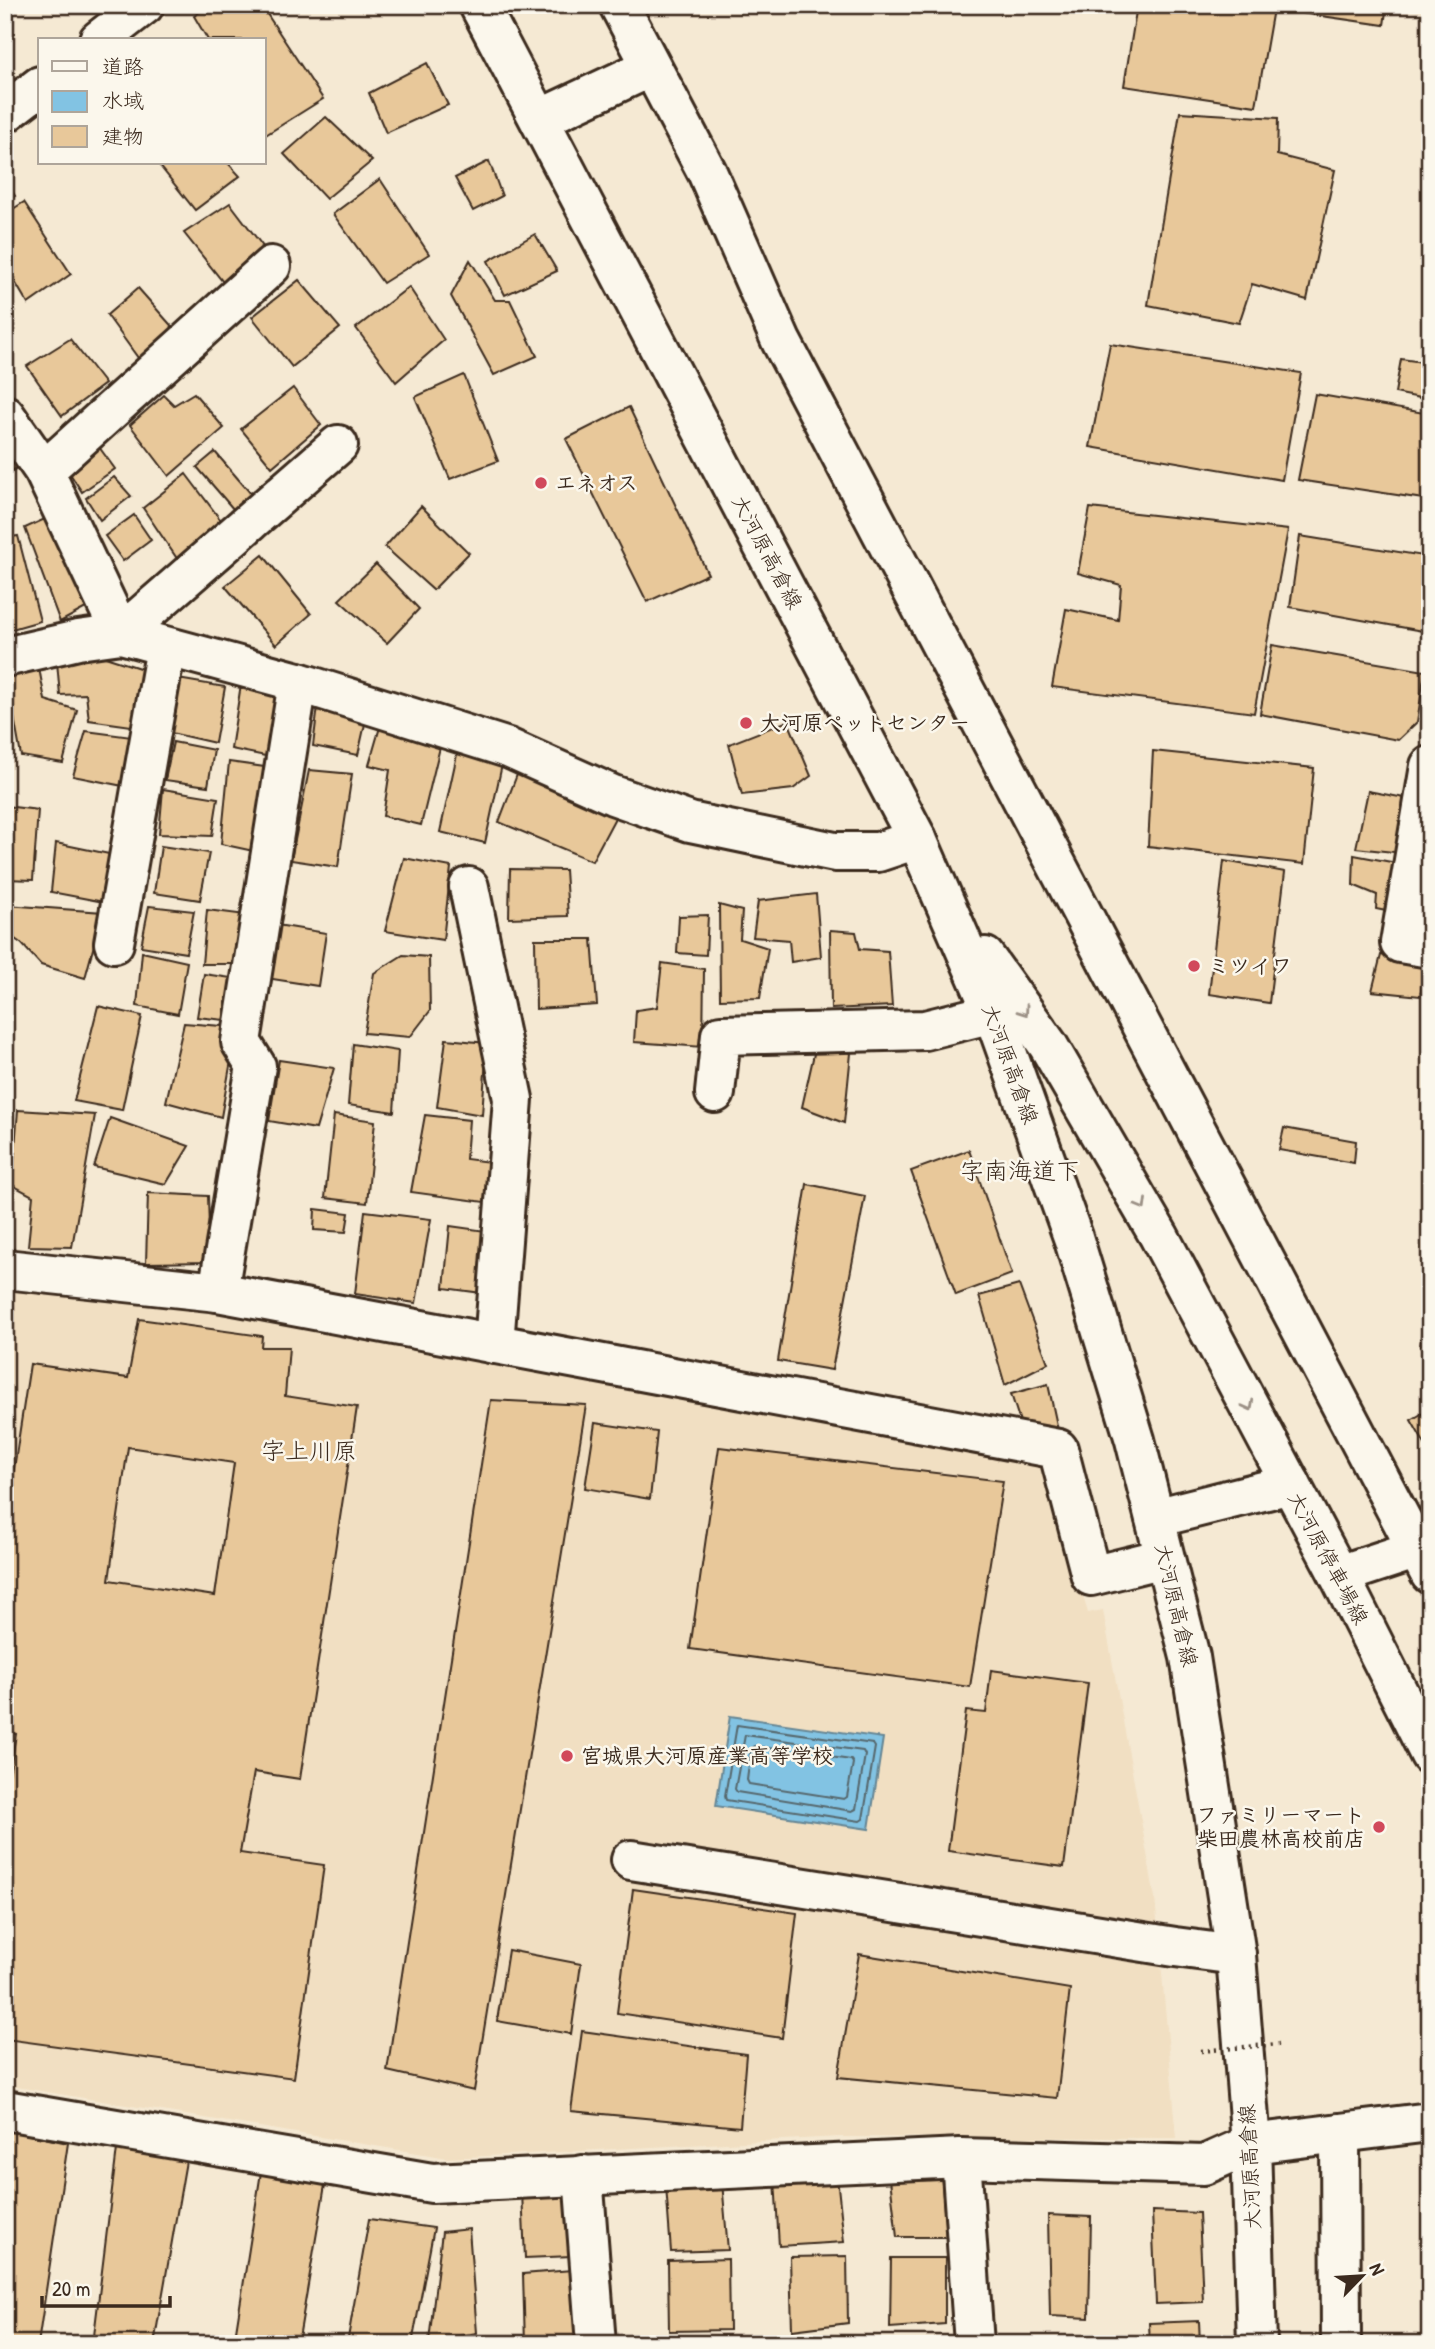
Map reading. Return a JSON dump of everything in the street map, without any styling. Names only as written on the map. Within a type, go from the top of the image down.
[{"type":"street","points":[[102,38],[144,5]]},
{"type":"street","name":"大河原高倉線","points":[[479,5],[917,839],[993,1013],[1073,1237],[1127,1413],[1190,1657],[1236,1955],[1251,2144],[1257,2344]]},
{"type":"street","points":[[618,5],[707,172],[780,341],[1425,1555],[1339,1575]]},
{"type":"street","points":[[540,119],[651,67]]},
{"type":"street","points":[[5,113],[38,88]]},
{"type":"street","points":[[44,471],[271,266]]},
{"type":"street","points":[[5,415],[44,471],[121,634]]},
{"type":"street","points":[[121,634],[338,445]]},
{"type":"street","points":[[5,657],[78,640],[121,634],[298,682],[508,748],[613,795],[690,822],[835,852],[878,852],[917,839]]},
{"type":"street","points":[[114,943],[166,648]]},
{"type":"street","points":[[218,1292],[256,1066],[240,1042],[298,682]]},
{"type":"street","points":[[1430,766],[1400,943],[1430,948]]},
{"type":"street","points":[[470,887],[513,1099],[494,1344]]},
{"type":"street","points":[[942,895],[1048,1045],[1159,1236],[1291,1484]]},
{"type":"street","points":[[715,1093],[721,1035],[925,1030],[993,1013]]},
{"type":"street","points":[[5,1269],[218,1292],[1058,1449],[1091,1576],[1164,1558]]},
{"type":"street","name":"大河原停車場線","points":[[1155,1518],[1291,1484],[1430,1755]]},
{"type":"street","points":[[631,1860],[1236,1955]]},
{"type":"street","points":[[5,2110],[432,2183],[961,2158],[1204,2165],[1251,2144],[1430,2122]]},
{"type":"street","points":[[1340,2133],[1341,2344]]},
{"type":"street","points":[[961,2158],[974,2344]]},
{"type":"street","points":[[583,2175],[596,2344]]},
{"type":"path","points":[[1202,2052],[1279,2044]]},
{"type":"shaded area","name":"宮城県大河原産業高等学校","points":[[5,1285],[502,1353],[1031,1450],[1047,1475],[1088,1613],[1103,1610],[1155,1898],[1177,2138],[839,2137],[448,2158],[5,2085]]},
{"type":"water","points":[[730,1716],[883,1738],[869,1829],[716,1806]]},
{"type":"building","points":[[209,5],[261,5],[323,99],[266,135],[266,38],[207,38],[194,16]]},
{"type":"building","points":[[1137,5],[1387,5],[1384,25],[1273,9],[1256,106],[1124,86]]},
{"type":"building","points":[[427,63],[448,105],[386,133],[369,93]]},
{"type":"building","points":[[1180,112],[1278,118],[1277,155],[1335,170],[1307,300],[1252,284],[1239,323],[1148,305]]},
{"type":"building","points":[[326,117],[372,161],[326,199],[284,154]]},
{"type":"building","points":[[489,161],[502,196],[473,211],[455,178]]},
{"type":"building","points":[[229,164],[240,176],[195,210],[160,166]]},
{"type":"building","points":[[380,179],[429,254],[383,283],[333,214]]},
{"type":"building","points":[[5,180],[15,196],[5,202]]},
{"type":"building","points":[[24,202],[71,274],[28,304],[5,265],[5,214]]},
{"type":"building","points":[[230,203],[264,248],[223,282],[184,233]]},
{"type":"building","points":[[535,234],[557,271],[505,295],[488,261]]},
{"type":"building","points":[[470,260],[495,300],[510,300],[537,356],[494,375],[451,296]]},
{"type":"building","points":[[299,280],[340,328],[292,367],[252,317]]},
{"type":"building","points":[[409,287],[444,340],[396,382],[356,328]]},
{"type":"building","points":[[138,288],[176,331],[141,362],[107,315]]},
{"type":"building","points":[[70,339],[105,384],[62,416],[27,366]]},
{"type":"building","points":[[1110,344],[1301,373],[1282,480],[1090,447]]},
{"type":"building","points":[[1401,359],[1430,363],[1430,400],[1395,393]]},
{"type":"building","points":[[464,375],[498,461],[450,479],[415,397]]},
{"type":"building","points":[[293,388],[321,425],[272,467],[241,429]]},
{"type":"building","points":[[194,393],[224,428],[169,476],[130,425],[164,395],[174,405]]},
{"type":"building","points":[[1315,394],[1430,414],[1430,500],[1298,480]]},
{"type":"building","points":[[629,407],[708,574],[647,602],[566,439]]},
{"type":"building","points":[[5,430],[22,466],[5,474]]},
{"type":"building","points":[[99,447],[115,469],[82,492],[67,469]]},
{"type":"building","points":[[215,452],[252,495],[234,510],[197,467]]},
{"type":"building","points":[[186,474],[226,527],[180,563],[143,508]]},
{"type":"building","points":[[114,477],[131,496],[100,520],[86,498]]},
{"type":"building","points":[[421,506],[469,553],[433,590],[385,547]]},
{"type":"building","points":[[1090,508],[1288,530],[1254,713],[1052,687],[1066,609],[1118,620],[1121,585],[1078,573]]},
{"type":"building","points":[[58,513],[97,602],[60,622],[25,528]]},
{"type":"building","points":[[134,515],[151,540],[123,561],[105,536]]},
{"type":"building","points":[[18,536],[40,621],[5,631],[5,538]]},
{"type":"building","points":[[1300,536],[1430,557],[1428,632],[1290,607]]},
{"type":"building","points":[[263,555],[311,614],[276,645],[225,586]]},
{"type":"building","points":[[376,564],[419,609],[387,643],[339,600]]},
{"type":"building","points":[[1272,645],[1425,671],[1417,722],[1398,740],[1260,714]]},
{"type":"building","points":[[99,655],[152,672],[138,727],[89,720],[86,694],[60,695],[57,662]]},
{"type":"building","points":[[39,668],[45,700],[77,710],[63,763],[21,756],[6,673]]},
{"type":"building","points":[[178,679],[225,687],[215,743],[171,733]]},
{"type":"building","points":[[241,684],[282,690],[275,758],[231,749]]},
{"type":"building","points":[[319,698],[367,715],[358,755],[313,746]]},
{"type":"building","points":[[382,720],[442,739],[421,825],[383,816],[390,770],[369,765]]},
{"type":"building","points":[[788,721],[811,776],[793,789],[742,795],[729,744]]},
{"type":"building","points":[[86,731],[132,737],[123,786],[73,776]]},
{"type":"building","points":[[173,742],[214,750],[208,786],[165,780]]},
{"type":"building","points":[[458,750],[503,760],[485,843],[440,832]]},
{"type":"building","points":[[1153,751],[1314,768],[1304,864],[1148,846]]},
{"type":"building","points":[[229,762],[272,768],[258,852],[221,844]]},
{"type":"building","points":[[309,770],[352,774],[338,867],[291,860]]},
{"type":"building","points":[[518,772],[617,814],[592,861],[499,822]]},
{"type":"building","points":[[163,789],[218,798],[212,836],[159,834]]},
{"type":"building","points":[[1368,791],[1410,799],[1403,853],[1356,848]]},
{"type":"building","points":[[5,806],[38,810],[33,880],[5,879]]},
{"type":"building","points":[[56,843],[114,855],[104,902],[51,892]]},
{"type":"building","points":[[161,846],[209,853],[200,900],[154,893]]},
{"type":"building","points":[[1354,855],[1402,864],[1391,912],[1376,909],[1377,895],[1353,885]]},
{"type":"building","points":[[404,858],[451,867],[443,940],[385,931]]},
{"type":"building","points":[[1224,861],[1285,872],[1269,1003],[1209,994]]},
{"type":"building","points":[[510,869],[565,870],[568,916],[509,918]]},
{"type":"building","points":[[816,894],[821,957],[791,962],[789,940],[753,937],[758,901]]},
{"type":"building","points":[[6,905],[103,912],[85,978],[41,965],[22,944],[5,932]]},
{"type":"building","points":[[719,905],[742,911],[740,939],[768,948],[760,998],[720,999]]},
{"type":"building","points":[[149,906],[194,911],[186,953],[141,946]]},
{"type":"building","points":[[207,910],[254,916],[243,964],[202,964]]},
{"type":"building","points":[[708,915],[706,955],[677,953],[679,916]]},
{"type":"building","points":[[277,925],[326,933],[318,986],[266,978]]},
{"type":"building","points":[[830,930],[856,932],[860,949],[888,951],[892,1006],[831,1009]]},
{"type":"building","points":[[535,939],[592,939],[597,1005],[536,1009]]},
{"type":"building","points":[[142,952],[187,962],[178,1014],[137,1006]]},
{"type":"building","points":[[403,955],[429,957],[430,1011],[410,1037],[364,1033],[374,973]]},
{"type":"building","points":[[1381,955],[1426,959],[1420,996],[1372,991]]},
{"type":"building","points":[[662,963],[704,969],[703,1047],[634,1042],[636,1010],[657,1007]]},
{"type":"building","points":[[204,974],[245,980],[234,1021],[197,1017]]},
{"type":"building","points":[[98,1006],[142,1016],[122,1110],[74,1101]]},
{"type":"building","points":[[184,1023],[234,1027],[221,1117],[166,1102]]},
{"type":"building","points":[[446,1039],[487,1043],[482,1115],[437,1107]]},
{"type":"building","points":[[353,1044],[398,1051],[394,1112],[348,1105]]},
{"type":"building","points":[[816,1045],[851,1053],[844,1123],[802,1107]]},
{"type":"building","points":[[279,1060],[334,1068],[316,1129],[269,1121]]},
{"type":"building","points":[[18,1110],[95,1115],[72,1247],[28,1246],[33,1196],[12,1185]]},
{"type":"building","points":[[334,1115],[375,1121],[367,1203],[325,1198]]},
{"type":"building","points":[[425,1115],[469,1120],[466,1159],[490,1162],[484,1202],[411,1192]]},
{"type":"building","points":[[110,1118],[189,1146],[166,1184],[94,1167]]},
{"type":"building","points":[[1284,1128],[1356,1141],[1354,1163],[1279,1150]]},
{"type":"building","points":[[969,1150],[1012,1274],[956,1295],[911,1171]]},
{"type":"building","points":[[807,1184],[865,1196],[832,1370],[778,1361]]},
{"type":"building","points":[[148,1193],[208,1196],[210,1262],[146,1263]]},
{"type":"building","points":[[315,1209],[349,1213],[346,1232],[314,1230]]},
{"type":"building","points":[[365,1211],[431,1219],[416,1303],[355,1294]]},
{"type":"building","points":[[450,1226],[486,1231],[482,1293],[444,1288]]},
{"type":"building","points":[[1430,1276],[1430,1349],[1420,1347]]},
{"type":"building","points":[[1019,1285],[1048,1363],[1005,1385],[979,1296]]},
{"type":"building","points":[[139,1319],[262,1336],[261,1347],[289,1347],[285,1396],[357,1407],[300,1779],[254,1772],[240,1853],[324,1865],[294,2078],[5,2039],[5,1800],[16,1734],[5,1733],[5,1527],[30,1364],[128,1378]],"holes":[[[128,1447],[234,1463],[215,1596],[109,1580]]]},
{"type":"building","points":[[1048,1384],[1058,1430],[1022,1428],[1011,1394]]},
{"type":"building","points":[[491,1400],[586,1405],[474,2091],[387,2071]]},
{"type":"building","points":[[1430,1409],[1430,1453],[1411,1420]]},
{"type":"building","points":[[595,1423],[657,1432],[650,1499],[585,1488]]},
{"type":"building","points":[[719,1447],[1003,1481],[970,1687],[690,1649]]},
{"type":"building","points":[[991,1670],[1088,1683],[1064,1867],[948,1851],[966,1711],[986,1713]]},
{"type":"building","points":[[633,1889],[797,1913],[782,2038],[617,2013]]},
{"type":"building","points":[[508,1950],[581,1964],[571,2034],[497,2021]]},
{"type":"building","points":[[859,1954],[1070,1989],[1057,2098],[838,2077]]},
{"type":"building","points":[[582,2031],[746,2054],[740,2127],[571,2111]]},
{"type":"building","points":[[5,2130],[68,2143],[38,2344],[5,2344]]},
{"type":"building","points":[[117,2149],[186,2161],[154,2344],[93,2344]]},
{"type":"building","points":[[889,2171],[941,2172],[946,2237],[897,2237]]},
{"type":"building","points":[[261,2172],[325,2185],[298,2344],[234,2344]]},
{"type":"building","points":[[837,2177],[844,2242],[779,2246],[775,2179]]},
{"type":"building","points":[[722,2182],[728,2250],[671,2252],[666,2186]]},
{"type":"building","points":[[567,2190],[572,2256],[525,2258],[522,2192]]},
{"type":"building","points":[[1152,2211],[1199,2213],[1203,2302],[1156,2304]]},
{"type":"building","points":[[1048,2215],[1091,2217],[1089,2318],[1050,2316]]},
{"type":"building","points":[[369,2219],[434,2228],[412,2344],[347,2344]]},
{"type":"building","points":[[469,2229],[477,2333],[429,2341],[442,2232]]},
{"type":"building","points":[[847,2256],[848,2323],[792,2330],[790,2257]]},
{"type":"building","points":[[891,2258],[945,2258],[945,2324],[890,2328]]},
{"type":"building","points":[[728,2259],[729,2330],[669,2331],[668,2261]]},
{"type":"building","points":[[572,2270],[578,2344],[525,2344],[523,2274]]},
{"type":"building","points":[[1199,2321],[1200,2344],[1150,2344],[1149,2323]]},
{"type":"place","name":"エネオス","points":[[541,483]]},
{"type":"place","name":"大河原ペットセンター","points":[[746,723]]},
{"type":"place","name":"ミツイワ","points":[[1194,966]]},
{"type":"place","name":"宮城県大河原産業高等学校","points":[[567,1756]]},
{"type":"place","name":"ファミリーマート 柴田農林高校前店","points":[[1379,1827]]},
{"type":"district","name":"字南海道下","points":[[1020,1171]]},
{"type":"district","name":"字上川原","points":[[309,1451]]}]
